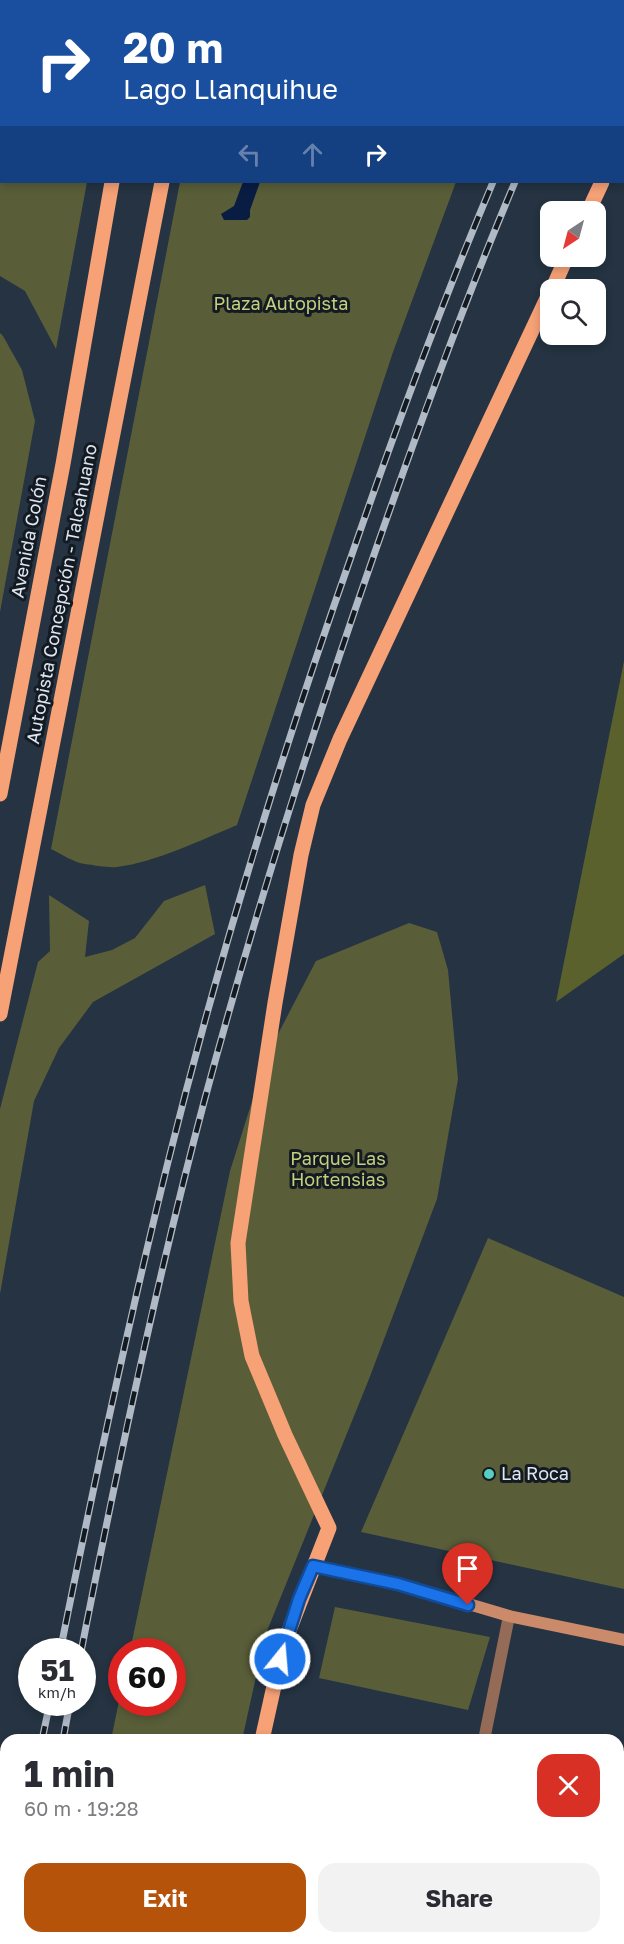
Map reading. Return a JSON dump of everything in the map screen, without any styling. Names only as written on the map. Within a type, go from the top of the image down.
[{"type":"main road","name":"Autopista Concepción - Talcahuano","points":[[63,464],[112,183]]},
{"type":"main road","name":"Autopista Concepción - Talcahuano","points":[[0,1014],[162,183]]},
{"type":"main road","points":[[593,201],[602,183]]},
{"type":"main road","points":[[263,1734],[282,1650],[299,1599],[328,1528],[252,1356],[241,1301],[239,1266],[238,1243],[294,890],[313,806],[340,740],[540,314]]},
{"type":"main road","name":"Avenida Colón","points":[[0,794],[63,464]]},
{"type":"street","points":[[313,1566],[425,1591],[509,1616],[624,1640]]},
{"type":"street","points":[[485,1734],[509,1616]]},
{"type":"green space","points":[[0,183],[87,183],[56,349],[25,291],[0,276]]},
{"type":"green space","name":"Plaza Autopista","points":[[180,183],[456,183],[393,352],[237,825],[178,850],[117,867],[76,862],[51,849]]},
{"type":"green space","points":[[0,333],[22,370],[35,421],[0,612]]},
{"type":"green space","points":[[624,661],[624,954],[556,1002]]},
{"type":"green space","points":[[205,885],[215,934],[93,1002],[59,1048],[34,1101],[0,1294],[0,1109],[38,962],[50,951],[49,895],[89,921],[85,957],[112,950],[135,938],[164,901]]},
{"type":"green space","name":"Parque Las Hortensias","points":[[409,923],[437,932],[448,970],[458,1079],[437,1199],[369,1379],[265,1636],[243,1734],[112,1734],[116,1716],[186,1716],[186,1638],[133,1638],[230,1171],[266,1057],[316,961]]},
{"type":"green space","points":[[488,1238],[624,1297],[624,1589],[361,1532]]},
{"type":"green space","points":[[335,1607],[490,1637],[468,1710],[319,1678]]},
{"type":"water","points":[[243,183],[260,183],[250,210],[250,217],[247,220],[224,220],[221,214],[234,206]]},
{"type":"railway","points":[[63,1638],[111,1406],[153,1223],[208,1009],[252,857],[300,706],[368,509],[437,321],[493,183]]},
{"type":"railway","points":[[84,1638],[153,1307],[204,1102],[243,963],[329,686],[376,549],[442,364],[515,183]]},
{"type":"railway","points":[[43,1734],[47,1716]]},
{"type":"railway","points":[[64,1734],[67,1716]]},
{"type":"place","name":"La Roca","points":[[489,1474]]},
{"type":"route","points":[[280,1659],[299,1599],[313,1566],[398,1584],[468,1605]]}]
